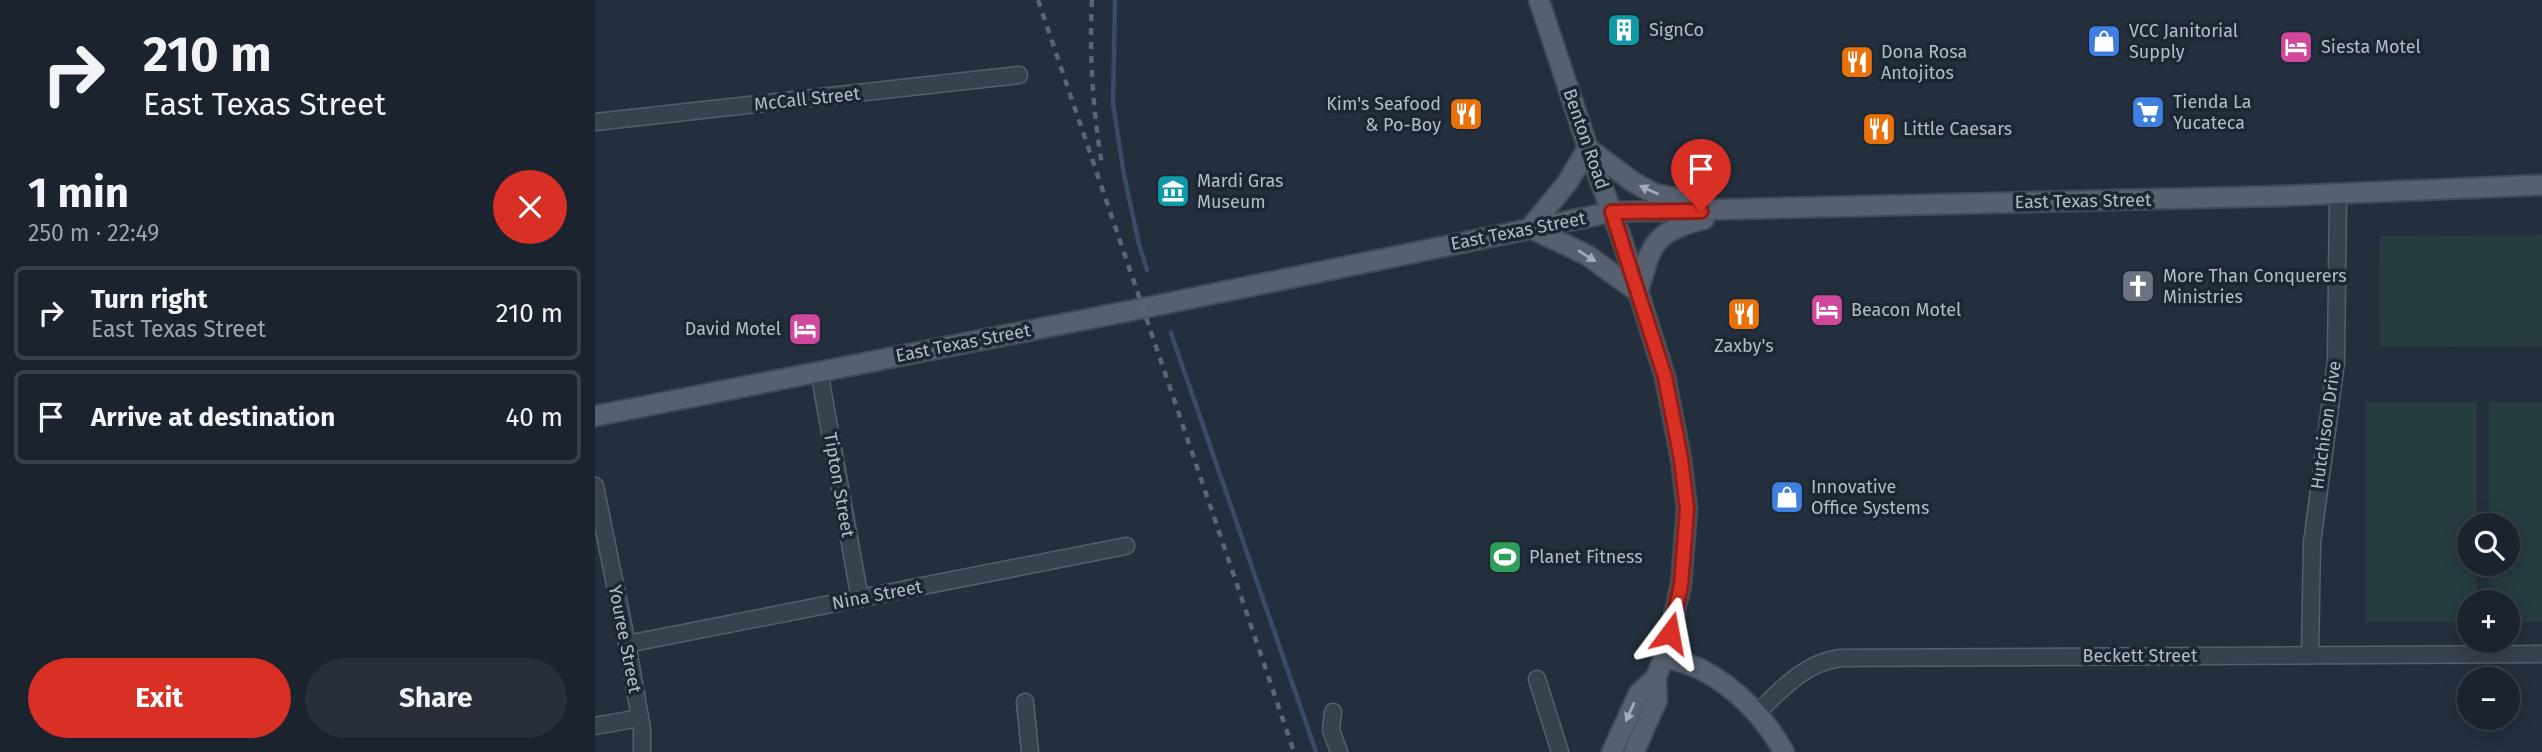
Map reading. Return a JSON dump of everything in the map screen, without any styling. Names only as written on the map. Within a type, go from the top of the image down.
[{"type":"main road","name":"Benton Road","points":[[1539,0],[1665,377],[1681,459],[1687,509],[1681,585],[1656,678]]},
{"type":"main road","points":[[1588,148],[1633,182],[1655,194],[1739,209],[1684,224],[1662,235],[1654,243],[1638,292],[1587,255],[1530,228],[1567,183],[1588,148]]},
{"type":"main road","name":"East Texas Street","points":[[595,416],[1612,212],[2338,194],[2542,185]]},
{"type":"main road","points":[[1664,656],[1700,669],[1718,680],[1757,713],[1784,752]]},
{"type":"main road","points":[[1612,752],[1639,693],[1656,678]]},
{"type":"main road","points":[[1635,752],[1657,700],[1656,678]]},
{"type":"street","name":"McCall Street","points":[[595,122],[1019,75]]},
{"type":"street","name":"Hutchison Drive","points":[[2310,655],[2312,543],[2336,362],[2338,194]]},
{"type":"street","name":"Tipton Street","points":[[819,371],[860,599]]},
{"type":"street","name":"Youree Street","points":[[595,486],[627,644],[642,752]]},
{"type":"street","name":"Nina Street","points":[[627,644],[1126,546]]},
{"type":"street","name":"Beckett Street","points":[[1757,713],[1805,669],[1840,658],[2542,654]]},
{"type":"street","points":[[1537,679],[1560,752]]},
{"type":"street","points":[[1025,702],[1030,752]]},
{"type":"street","points":[[1333,712],[1331,730],[1339,752]]},
{"type":"street","points":[[595,726],[639,718]]},
{"type":"green space","points":[[2542,235],[2542,346],[2380,347],[2379,236]]},
{"type":"green space","points":[[2366,402],[2477,402],[2477,513],[2457,513],[2457,576],[2477,576],[2477,590],[2457,590],[2457,622],[2366,622]]},
{"type":"green space","points":[[2489,402],[2542,402],[2542,622],[2520,622],[2520,590],[2489,590],[2489,576],[2520,576],[2520,513],[2489,513]]},
{"type":"waterway","points":[[1115,0],[1113,103],[1124,175],[1147,270]]},
{"type":"waterway","points":[[1171,333],[1316,752]]},
{"type":"railway","points":[[1038,0],[1294,752]]},
{"type":"railway","points":[[1092,0],[1093,83],[1102,165]]},
{"type":"place","name":"SignCo","points":[[1624,30]]},
{"type":"place","name":"VCC Janitorial Supply","points":[[2104,41]]},
{"type":"place","name":"Siesta Motel","points":[[2296,47]]},
{"type":"place","name":"Dona Rosa Antojitos","points":[[1857,62]]},
{"type":"place","name":"Tienda La Yucateca","points":[[2148,112]]},
{"type":"place","name":"Kim's Seafood & Po-Boy","points":[[1466,114]]},
{"type":"place","name":"Little Caesars","points":[[1879,129]]},
{"type":"place","name":"Mardi Gras Museum","points":[[1173,191]]},
{"type":"place","name":"More Than Conquerers Ministries","points":[[2138,286]]},
{"type":"place","name":"Beacon Motel","points":[[1827,310]]},
{"type":"place","name":"Zaxby's","points":[[1744,314]]},
{"type":"place","name":"David Motel","points":[[805,329]]},
{"type":"place","name":"Innovative Office Systems","points":[[1787,497]]},
{"type":"place","name":"Planet Fitness","points":[[1505,557]]},
{"type":"route","points":[[1670,633],[1681,585],[1687,509],[1681,459],[1665,377],[1612,212],[1701,211]]}]
